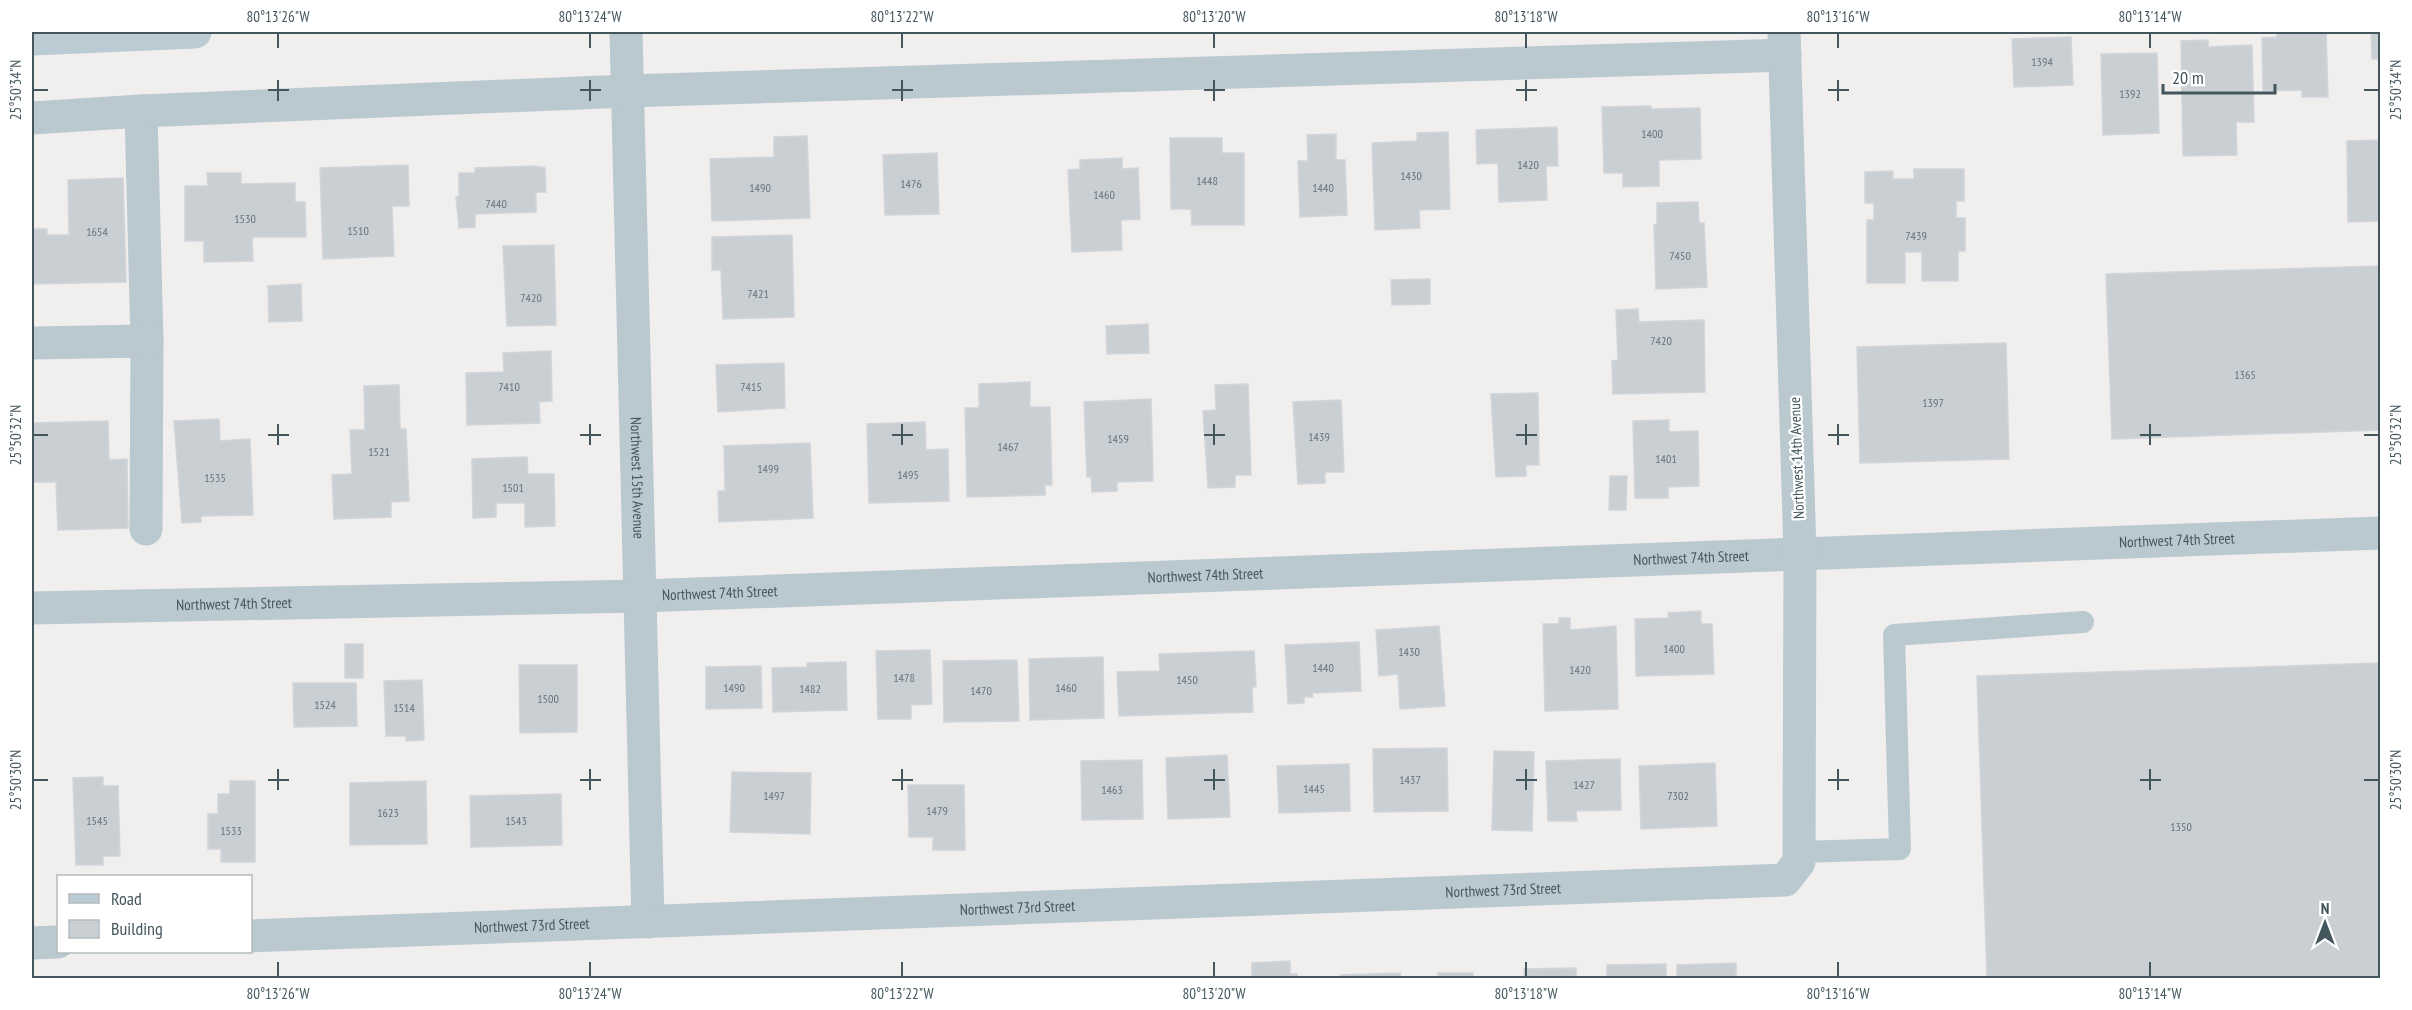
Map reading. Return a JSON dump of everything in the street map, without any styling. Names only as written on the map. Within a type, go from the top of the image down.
[{"type":"street","points":[[42,36],[195,32]]},
{"type":"street","name":"Northwest 15th Avenue","points":[[626,32],[648,922]]},
{"type":"street","points":[[32,118],[141,111],[1784,43]]},
{"type":"street","name":"Northwest 14th Avenue","points":[[1784,43],[1800,553],[1792,866]]},
{"type":"street","points":[[141,111],[147,341],[146,529]]},
{"type":"street","points":[[32,343],[147,341]]},
{"type":"street","name":"Northwest 74th Street","points":[[32,608],[641,597],[2380,533]]},
{"type":"street","name":"Northwest 73rd Street","points":[[252,936],[648,922],[1792,866]]},
{"type":"street","points":[[32,943],[57,942]]},
{"type":"lane","points":[[1792,866],[1900,849],[1894,635],[2083,622]]},
{"type":"building","points":[[2277,32],[2326,32],[2328,97],[2302,97],[2302,90],[2263,91],[2262,38],[2277,37]]},
{"type":"building","points":[[2371,32],[2380,32],[2380,59],[2372,59]]},
{"type":"building","points":[[2071,37],[2073,85],[2014,87],[2012,39]]},
{"type":"building","points":[[2208,40],[2208,47],[2252,45],[2254,122],[2236,122],[2237,155],[2183,156],[2181,41]]},
{"type":"building","points":[[2157,53],[2159,133],[2103,135],[2101,54]]},
{"type":"building","points":[[1651,106],[1651,109],[1700,108],[1701,159],[1659,160],[1659,186],[1623,187],[1623,173],[1604,173],[1602,107]]},
{"type":"building","points":[[1557,127],[1558,166],[1546,166],[1547,200],[1499,202],[1498,163],[1477,164],[1476,130]]},
{"type":"building","points":[[1448,132],[1450,209],[1419,210],[1420,228],[1375,230],[1372,143],[1417,141],[1417,133]]},
{"type":"building","points":[[1336,134],[1336,160],[1345,160],[1347,215],[1300,217],[1298,161],[1308,161],[1307,135]]},
{"type":"building","points":[[807,136],[810,218],[712,221],[710,159],[774,157],[774,137]]},
{"type":"building","points":[[1170,138],[1222,138],[1222,153],[1244,153],[1244,225],[1192,225],[1191,209],[1171,209]]},
{"type":"building","points":[[2380,140],[2380,221],[2348,222],[2347,141]]},
{"type":"building","points":[[937,153],[939,214],[885,215],[883,155]]},
{"type":"building","points":[[1122,158],[1122,169],[1138,168],[1140,219],[1121,220],[1122,250],[1072,252],[1068,170],[1080,169],[1080,160]]},
{"type":"building","points":[[408,165],[409,206],[392,206],[394,256],[323,259],[320,168]]},
{"type":"building","points":[[534,166],[545,168],[546,192],[536,192],[536,212],[475,214],[475,227],[459,228],[456,197],[459,197],[459,173],[475,173],[475,168]]},
{"type":"building","points":[[1914,169],[1964,169],[1964,201],[1956,201],[1956,218],[1965,218],[1965,251],[1958,251],[1958,281],[1922,281],[1922,252],[1905,252],[1905,283],[1867,283],[1867,220],[1874,220],[1874,203],[1865,203],[1865,172],[1893,171],[1893,179],[1914,179]]},
{"type":"building","points":[[207,173],[241,173],[241,184],[295,183],[295,202],[305,202],[306,237],[252,237],[253,261],[204,262],[204,241],[185,241],[185,186],[208,186]]},
{"type":"building","points":[[123,178],[126,282],[32,284],[32,229],[47,229],[47,235],[69,235],[68,180]]},
{"type":"building","points":[[1698,202],[1699,223],[1704,223],[1707,287],[1656,289],[1654,225],[1657,225],[1657,203]]},
{"type":"building","points":[[792,235],[794,317],[723,319],[721,270],[712,270],[712,237]]},
{"type":"building","points":[[554,245],[556,325],[507,326],[503,246]]},
{"type":"building","points":[[2379,266],[2380,430],[2112,439],[2106,274]]},
{"type":"building","points":[[1430,279],[1430,304],[1392,305],[1391,280]]},
{"type":"building","points":[[301,284],[302,321],[269,322],[268,286]]},
{"type":"building","points":[[1638,309],[1639,322],[1704,320],[1705,392],[1613,394],[1612,361],[1618,360],[1616,310]]},
{"type":"building","points":[[1148,324],[1149,353],[1107,354],[1106,326]]},
{"type":"building","points":[[2006,343],[2009,459],[1860,463],[1857,347]]},
{"type":"building","points":[[551,351],[552,401],[539,402],[540,423],[467,425],[466,373],[504,372],[503,353]]},
{"type":"building","points":[[784,363],[785,408],[718,412],[716,365]]},
{"type":"building","points":[[1030,382],[1030,407],[1050,407],[1052,485],[1045,485],[1045,495],[967,497],[965,408],[979,408],[979,384]]},
{"type":"building","points":[[1248,384],[1251,475],[1235,475],[1235,487],[1208,488],[1203,411],[1216,410],[1215,385]]},
{"type":"building","points":[[399,385],[400,429],[406,429],[409,501],[391,502],[391,517],[334,519],[332,475],[352,474],[350,430],[365,430],[364,386]]},
{"type":"building","points":[[1538,393],[1539,465],[1526,465],[1526,476],[1496,477],[1491,394]]},
{"type":"building","points":[[1151,399],[1153,481],[1117,482],[1117,491],[1092,492],[1091,476],[1087,477],[1084,402]]},
{"type":"building","points":[[1341,400],[1344,472],[1325,472],[1325,483],[1298,484],[1293,402]]},
{"type":"building","points":[[219,419],[220,441],[250,439],[253,515],[201,516],[201,522],[182,523],[174,421]]},
{"type":"building","points":[[1669,420],[1669,432],[1698,431],[1699,486],[1668,487],[1668,498],[1635,498],[1633,421]]},
{"type":"building","points":[[108,421],[109,460],[127,459],[128,528],[58,530],[56,482],[32,482],[32,423]]},
{"type":"building","points":[[925,422],[926,450],[948,449],[949,501],[869,503],[867,424]]},
{"type":"building","points":[[810,443],[813,518],[719,522],[718,491],[725,491],[724,446]]},
{"type":"building","points":[[527,457],[528,474],[554,474],[555,526],[525,527],[525,503],[496,503],[496,517],[473,518],[472,459]]},
{"type":"building","points":[[1610,476],[1627,476],[1626,510],[1609,510]]},
{"type":"building","points":[[1701,611],[1701,624],[1712,624],[1714,674],[1636,676],[1635,619],[1669,618],[1668,613]]},
{"type":"building","points":[[1559,618],[1570,618],[1570,630],[1616,626],[1618,709],[1545,711],[1543,624],[1559,624]]},
{"type":"building","points":[[1439,626],[1445,706],[1400,709],[1398,674],[1379,676],[1376,630]]},
{"type":"building","points":[[1359,642],[1361,691],[1312,693],[1313,697],[1304,697],[1304,703],[1288,704],[1285,645]]},
{"type":"building","points":[[345,644],[363,644],[363,678],[345,678]]},
{"type":"building","points":[[930,650],[932,704],[911,705],[911,719],[878,719],[876,651]]},
{"type":"building","points":[[1254,651],[1256,687],[1252,687],[1253,712],[1119,716],[1117,672],[1160,671],[1159,654]]},
{"type":"building","points":[[1103,657],[1104,718],[1030,720],[1029,659]]},
{"type":"building","points":[[1017,660],[1019,721],[944,722],[943,661]]},
{"type":"building","points":[[846,662],[847,710],[773,712],[772,668],[807,667],[807,663]]},
{"type":"building","points":[[2380,663],[2380,978],[1987,978],[1977,676]]},
{"type":"building","points":[[519,665],[577,665],[577,732],[520,733]]},
{"type":"building","points":[[761,666],[762,708],[706,709],[706,667]]},
{"type":"building","points":[[422,680],[424,740],[406,741],[406,736],[386,736],[384,681]]},
{"type":"building","points":[[293,683],[356,683],[357,726],[294,727]]},
{"type":"building","points":[[1447,748],[1448,811],[1374,812],[1373,749]]},
{"type":"building","points":[[1494,751],[1534,752],[1532,831],[1492,830]]},
{"type":"building","points":[[1227,755],[1230,817],[1168,819],[1166,758]]},
{"type":"building","points":[[1620,759],[1621,810],[1576,811],[1577,821],[1548,821],[1546,761]]},
{"type":"building","points":[[1142,760],[1143,819],[1082,820],[1081,761]]},
{"type":"building","points":[[1715,763],[1717,826],[1641,829],[1639,766]]},
{"type":"building","points":[[1349,764],[1350,811],[1279,813],[1277,766]]},
{"type":"building","points":[[732,772],[811,773],[810,834],[730,832]]},
{"type":"building","points":[[103,777],[103,786],[118,786],[120,856],[103,856],[103,865],[76,865],[73,778]]},
{"type":"building","points":[[230,781],[255,781],[255,862],[221,862],[221,849],[208,849],[208,814],[218,814],[218,794],[230,794]]},
{"type":"building","points":[[426,781],[427,844],[350,845],[350,783]]},
{"type":"building","points":[[908,785],[964,785],[965,850],[933,850],[933,837],[909,837]]},
{"type":"building","points":[[561,794],[562,845],[471,847],[470,796]]},
{"type":"building","points":[[1290,961],[1290,974],[1297,974],[1297,978],[1252,978],[1252,963]]},
{"type":"building","points":[[1736,963],[1736,978],[1677,978],[1677,965]]},
{"type":"building","points":[[1666,964],[1666,978],[1607,978],[1607,965]]},
{"type":"building","points":[[1576,968],[1576,978],[1524,978],[1524,969]]},
{"type":"building","points":[[1400,973],[1401,978],[1342,978],[1341,975]]},
{"type":"building","points":[[1438,973],[1473,973],[1473,978],[1438,978]]}]
